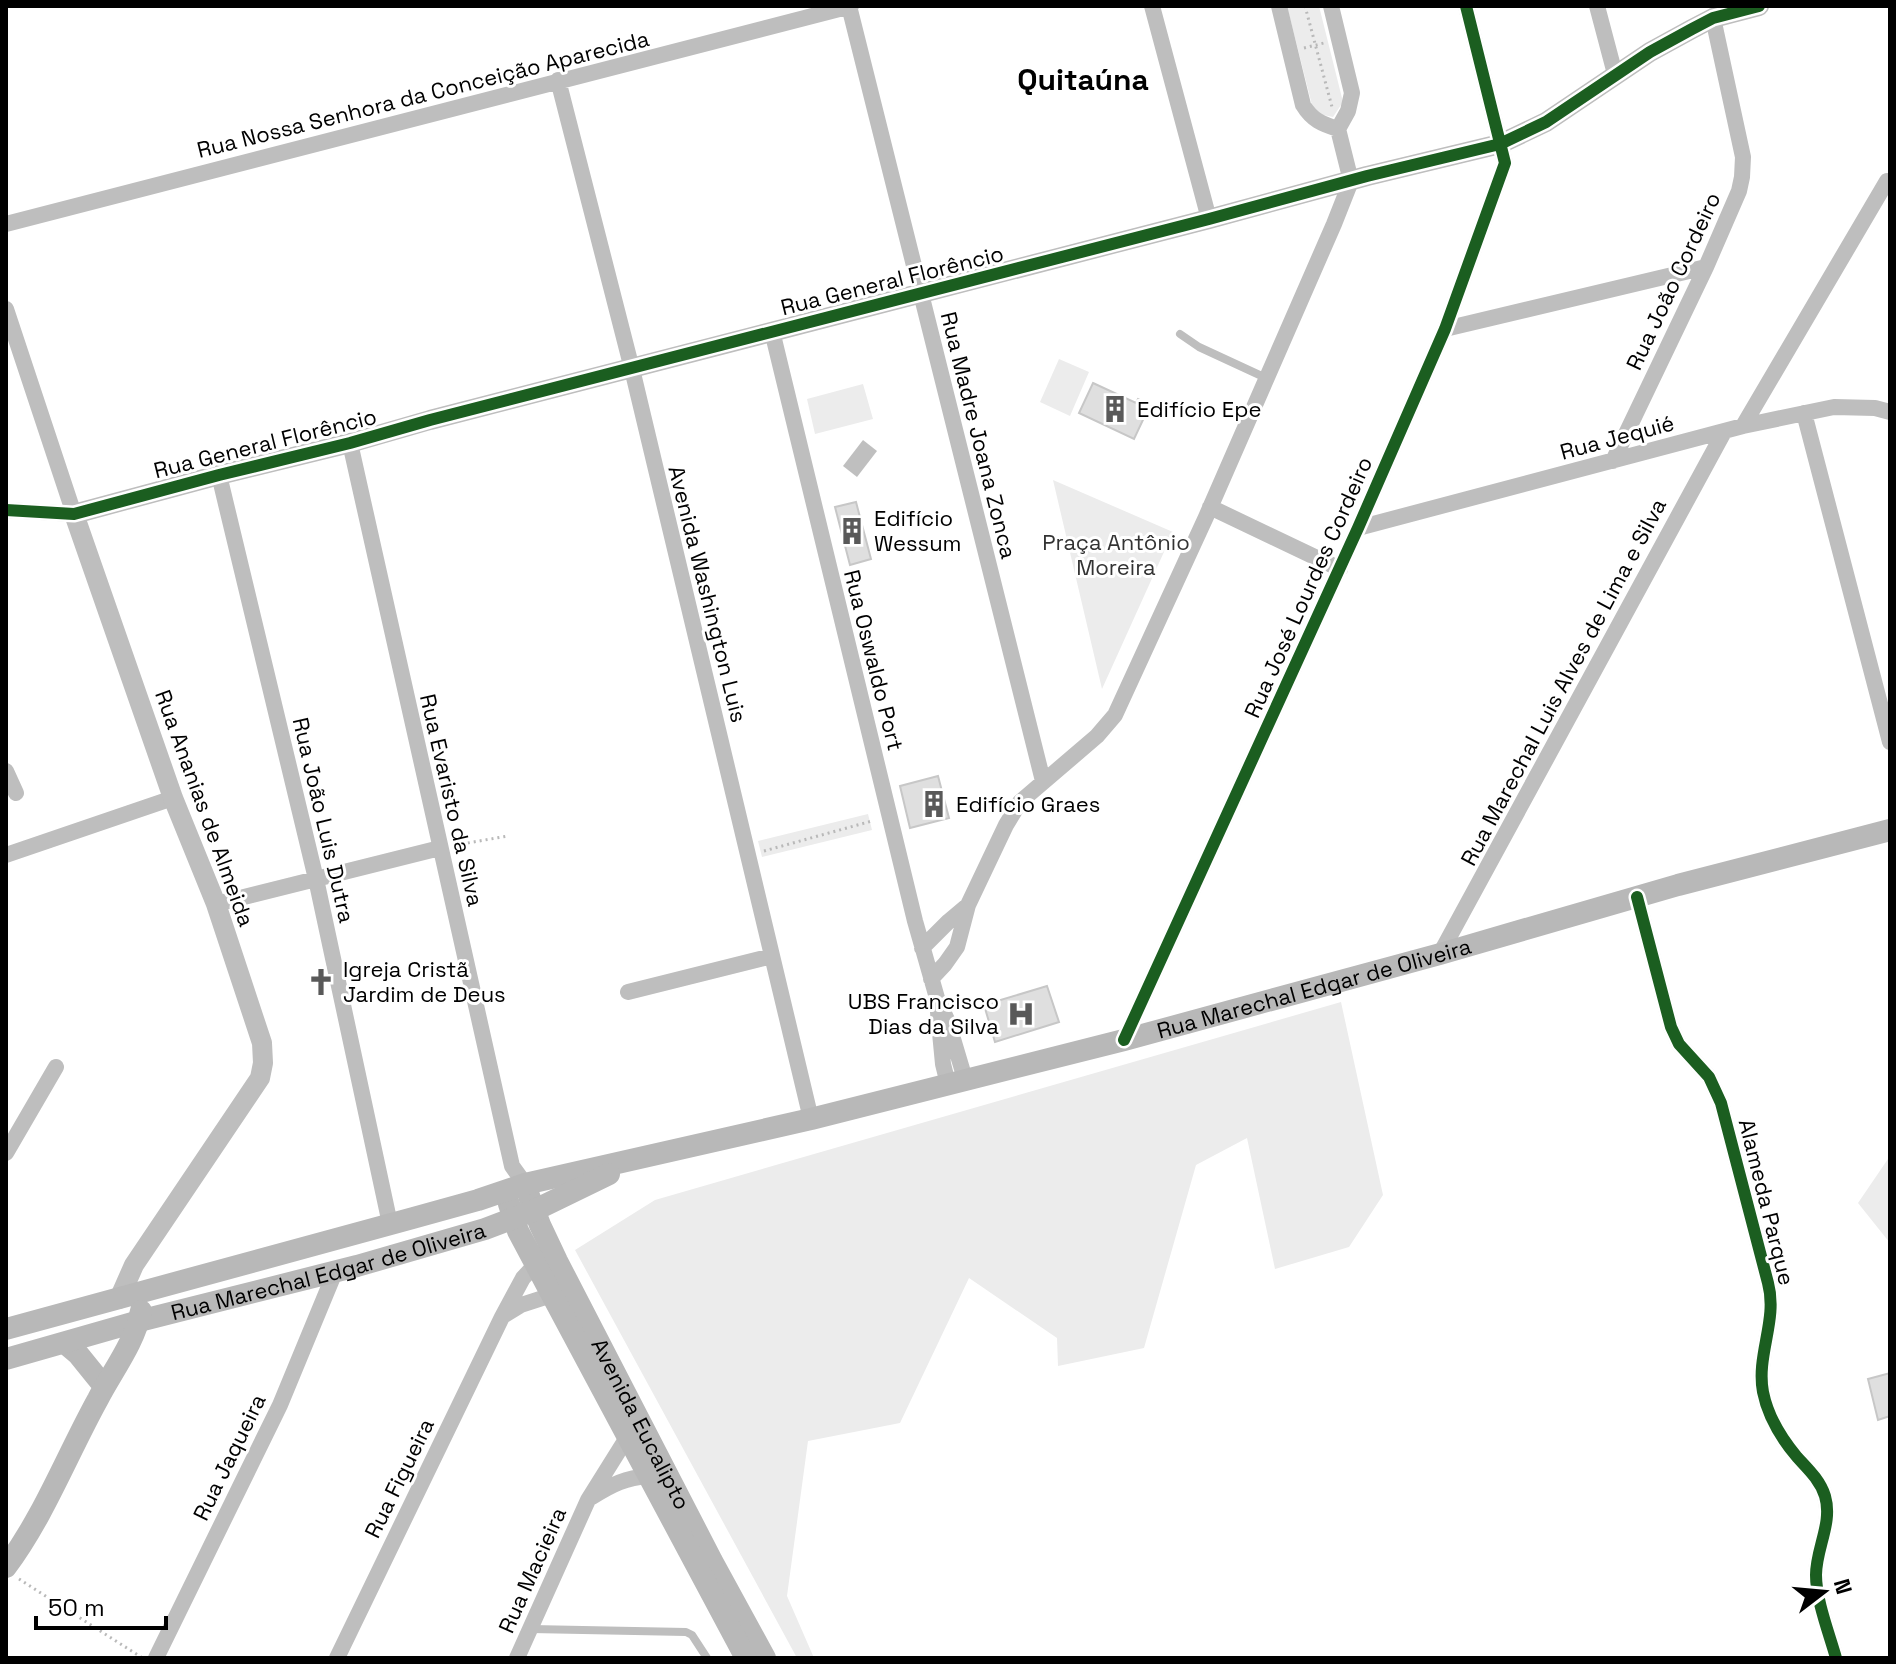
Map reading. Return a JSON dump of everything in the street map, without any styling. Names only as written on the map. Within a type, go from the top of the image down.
[{"type":"main road","name":"Rua Marechal Edgar de Oliveira","points":[[6,1329],[390,1224],[514,1180],[642,1157],[811,1119],[1124,1040],[1890,830]]},
{"type":"main road","name":"Rua Marechal Edgar de Oliveira","points":[[6,1359],[485,1229],[535,1210],[642,1157]]},
{"type":"main road","name":"Avenida Eucalipto","points":[[514,1180],[535,1210],[633,1428],[649,1476],[746,1658]]},
{"type":"main road","name":"Avenida Eucalipto","points":[[514,1180],[513,1217],[552,1295],[633,1428],[765,1658]]},
{"type":"main road","points":[[12,1573],[98,1389],[131,1341],[139,1321],[144,1292]]},
{"type":"main road","points":[[98,1389],[119,1299]]},
{"type":"main road","points":[[65,1343],[78,1354],[98,1389]]},
{"type":"street","name":"Rua Nossa Senhora da Conceição Aparecida","points":[[6,224],[850,6]]},
{"type":"street","name":"Rua Madre Joana Zonca","points":[[850,6],[1043,781]]},
{"type":"street","points":[[1152,6],[1209,219]]},
{"type":"street","points":[[1279,6],[1303,105],[1309,115],[1319,122],[1338,129]]},
{"type":"street","points":[[931,979],[957,947],[968,905],[1020,802],[1097,736],[1115,715],[1334,224],[1351,181],[1338,129],[1348,111],[1352,93],[1331,6]]},
{"type":"street","name":"Rua José Lourdes Cordeiro","points":[[1124,1040],[1340,569],[1445,329],[1505,163],[1466,6]]},
{"type":"street","points":[[1597,6],[1615,74]]},
{"type":"street","name":"Rua General Florêncio","points":[[6,510],[74,514],[1500,144],[1546,122],[1650,52],[1713,18],[1759,6]]},
{"type":"street","name":"Rua João Cordeiro","points":[[1613,461],[1739,191],[1743,157],[1713,18]]},
{"type":"street","name":"Avenida Washington Luis","points":[[558,80],[632,369],[811,1119]]},
{"type":"street","points":[[1743,426],[1887,181]]},
{"type":"street","points":[[1445,329],[1706,267]]},
{"type":"street","name":"Rua Ananias de Almeida","points":[[6,309],[173,798],[216,904],[262,1043],[260,1078],[134,1265],[119,1299]]},
{"type":"street","name":"Rua Oswaldo Port","points":[[772,331],[922,948],[937,998],[948,1022],[957,1082]]},
{"type":"street","name":"Rua Jequié","points":[[1358,528],[1743,426],[1834,407],[1853,406],[1890,412]]},
{"type":"street","points":[[1804,413],[1887,721],[1890,742]]},
{"type":"street","name":"Rua Marechal Luis Alves de Lima e Silva","points":[[1440,954],[1724,432]]},
{"type":"street","name":"Rua Evaristo da Silva","points":[[350,443],[514,1180]]},
{"type":"street","name":"Rua João Luis Dutra","points":[[219,475],[316,879],[390,1224]]},
{"type":"street","points":[[1210,507],[1340,569]]},
{"type":"street","points":[[6,771],[16,793]]},
{"type":"street","points":[[6,855],[173,798]]},
{"type":"street","points":[[216,904],[440,848]]},
{"type":"street","name":"Alameda Parque","points":[[1637,897],[1671,1027],[1679,1044],[1709,1077],[1721,1103],[1771,1292],[1772,1310],[1762,1364],[1766,1403],[1779,1433],[1818,1481],[1826,1501],[1827,1519],[1816,1579],[1836,1658]]},
{"type":"street","points":[[922,948],[968,905]]},
{"type":"street","points":[[628,992],[772,956]]},
{"type":"street","points":[[1140,1005],[1153,1032]]},
{"type":"street","points":[[6,1153],[56,1067]]},
{"type":"street","name":"Rua Figueira","points":[[337,1658],[502,1317],[523,1278],[536,1264]]},
{"type":"street","name":"Rua Jaqueira","points":[[156,1658],[280,1405],[335,1272]]},
{"type":"street","points":[[502,1317],[521,1305],[552,1295]]},
{"type":"street","name":"Rua Macieira","points":[[517,1658],[588,1500],[633,1428]]},
{"type":"street","name":"Rua Macieira","points":[[588,1500],[616,1482],[649,1476]]},
{"type":"lane","points":[[1180,334],[1199,347],[1267,379]]},
{"type":"lane","points":[[530,1629],[686,1632],[692,1635],[707,1658]]},
{"type":"path","points":[[1305,6],[1338,129]]},
{"type":"path","points":[[1289,52],[1339,39]]},
{"type":"path","points":[[749,855],[889,817]]},
{"type":"path","points":[[440,848],[508,836]]},
{"type":"path","points":[[12,1573],[143,1658]]},
{"type":"green space","points":[[1287,6],[1319,6],[1343,102],[1333,117],[1314,113]]},
{"type":"green space","points":[[1059,359],[1089,372],[1070,416],[1040,402]]},
{"type":"green space","points":[[863,384],[873,419],[815,434],[807,399]]},
{"type":"green space","name":"Praça Antônio Moreira","points":[[1053,480],[1173,532],[1102,689]]},
{"type":"green space","points":[[868,814],[872,830],[762,857],[758,841]]},
{"type":"green space","points":[[1341,1002],[1383,1195],[1349,1247],[1275,1269],[1247,1138],[1196,1165],[1144,1348],[1058,1366],[1057,1338],[969,1278],[900,1423],[808,1441],[787,1596],[814,1658],[797,1658],[575,1250],[655,1200]]},
{"type":"green space","points":[[1890,1156],[1890,1243],[1858,1203]]},
{"type":"shaded area","points":[[863,440],[877,451],[857,477],[843,466]]},
{"type":"building","name":"Edifício Epe","points":[[1093,383],[1136,403],[1138,399],[1150,405],[1134,439],[1079,413]]},
{"type":"building","name":"Edifício Wessum","points":[[856,502],[871,559],[850,565],[835,507]]},
{"type":"building","name":"Edifício Graes","points":[[938,776],[949,818],[910,828],[900,786]]},
{"type":"building","name":"UBS Francisco Dias da Silva","points":[[1047,986],[1059,1022],[995,1042],[984,1005]]},
{"type":"building","points":[[1890,1373],[1890,1416],[1878,1420],[1868,1379]]},
{"type":"cycle path","points":[[1124,1040],[1358,528],[1445,329],[1505,163],[1466,6]]},
{"type":"cycle path","points":[[6,510],[74,514],[1367,176],[1500,144],[1546,122],[1650,52],[1692,29],[1713,18],[1759,6]]},
{"type":"cycle path","points":[[1637,897],[1671,1027],[1679,1044],[1709,1077],[1721,1103],[1768,1283],[1770,1310],[1762,1365],[1765,1401],[1781,1435],[1817,1480],[1825,1496],[1826,1526],[1816,1575],[1820,1606],[1836,1658]]},
{"type":"place","name":"Edifício Epe","points":[[1115,409]]},
{"type":"place","name":"Edifício Wessum","points":[[852,531]]},
{"type":"place","name":"Edifício Graes","points":[[934,804]]},
{"type":"place","name":"Igreja Cristã Jardim de Deus","points":[[321,982]]},
{"type":"place","name":"UBS Francisco Dias da Silva","points":[[1021,1014]]},
{"type":"district","name":"Quitaúna","points":[[1083,80]]}]
